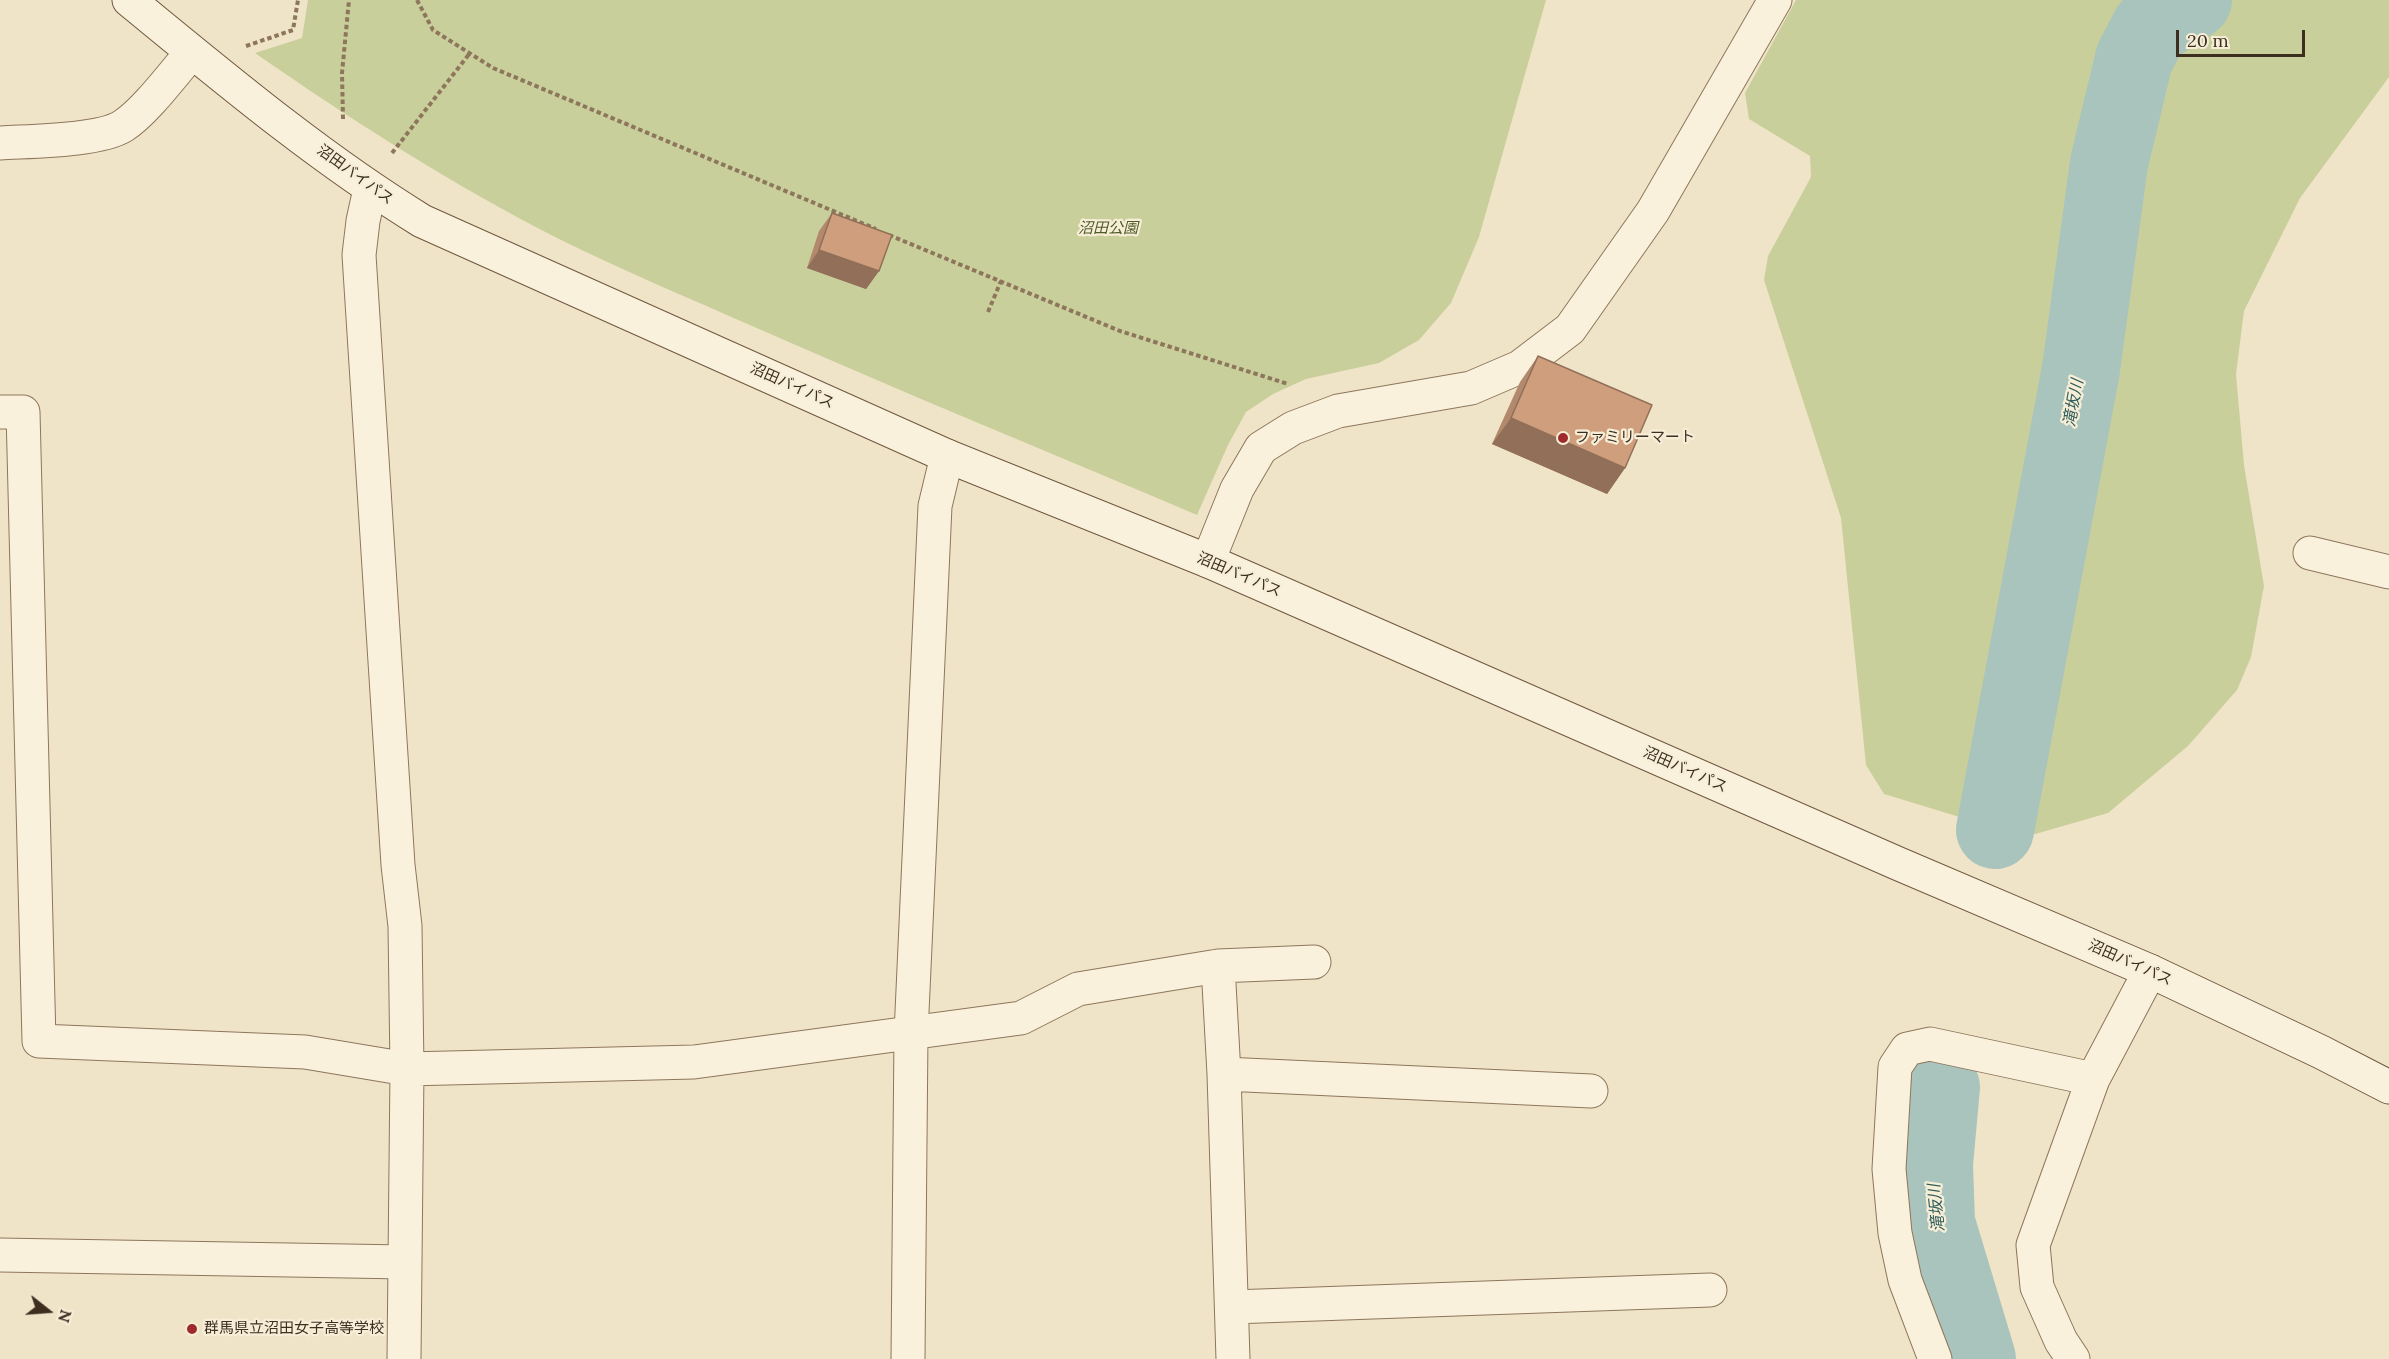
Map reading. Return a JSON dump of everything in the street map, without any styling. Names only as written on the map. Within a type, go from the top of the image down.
[{"type":"street","name":"沼田バイパス","points":[[129,0],[192,52],[370,189],[422,221],[947,456],[1208,561],[1899,864],[2150,971],[2322,1052],[2389,1087]]},
{"type":"street","points":[[1208,561],[1238,489],[1261,448],[1293,428],[1338,411],[1471,388],[1520,367],[1570,329],[1653,211],[1775,0]]},
{"type":"street","points":[[0,143],[89,136],[122,127],[192,52]]},
{"type":"street","points":[[370,189],[359,255],[398,865],[405,926],[407,1069],[404,1359]]},
{"type":"street","points":[[0,412],[23,412],[39,1041],[305,1052],[407,1069],[694,1062],[1021,1018],[1078,989],[1218,966],[1314,962]]},
{"type":"street","points":[[908,1359],[911,1034],[935,506],[947,456]]},
{"type":"street","points":[[2310,553],[2389,572]]},
{"type":"street","points":[[1218,966],[1224,1074],[1233,1359]]},
{"type":"street","points":[[2073,1359],[2061,1341],[2037,1287],[2033,1245],[2093,1079],[2150,971]]},
{"type":"street","points":[[1935,1359],[1905,1280],[1895,1233],[1889,1169],[1895,1067],[1907,1049],[1930,1044],[2093,1079]]},
{"type":"street","points":[[1224,1074],[1591,1091]]},
{"type":"street","points":[[0,1255],[405,1262]]},
{"type":"street","points":[[1232,1307],[1710,1290]]},
{"type":"path","points":[[244,47],[293,30],[298,0]]},
{"type":"path","points":[[334,117],[343,123],[342,74],[349,0]]},
{"type":"path","points":[[417,0],[433,30],[493,68],[1120,331],[1288,384]]},
{"type":"path","points":[[392,153],[470,53]]},
{"type":"path","points":[[382,147],[401,159]]},
{"type":"path","points":[[988,312],[1001,281]]},
{"type":"green space","name":"沼田公園","points":[[308,0],[1546,0],[1479,237],[1451,303],[1419,340],[1379,363],[1306,379],[1273,394],[1246,412],[1228,445],[1197,515],[660,286],[561,240],[482,198],[367,128],[255,53],[302,38]]},
{"type":"green space","points":[[1796,0],[2389,0],[2389,77],[2300,198],[2244,311],[2236,374],[2244,465],[2264,586],[2251,657],[2237,690],[2188,746],[2108,813],[2025,837],[1884,794],[1866,765],[1841,518],[1764,280],[1768,256],[1811,177],[1810,156],[1749,119],[1745,93]]},
{"type":"building","points":[[832,213],[892,235],[879,271],[819,250]]},
{"type":"building","points":[[1538,356],[1652,405],[1625,468],[1511,418]]},
{"type":"waterway","name":"滝坂川","points":[[1995,830],[2081,369],[2109,163],[2134,59],[2150,28],[2193,0]]},
{"type":"waterway","name":"滝坂川","points":[[1941,1087],[1934,1164],[1936,1223],[1977,1359]]},
{"type":"place","name":"ファミリーマート","points":[[1563,438]]},
{"type":"place","name":"群馬県立沼田女子高等学校","points":[[192,1329]]}]
